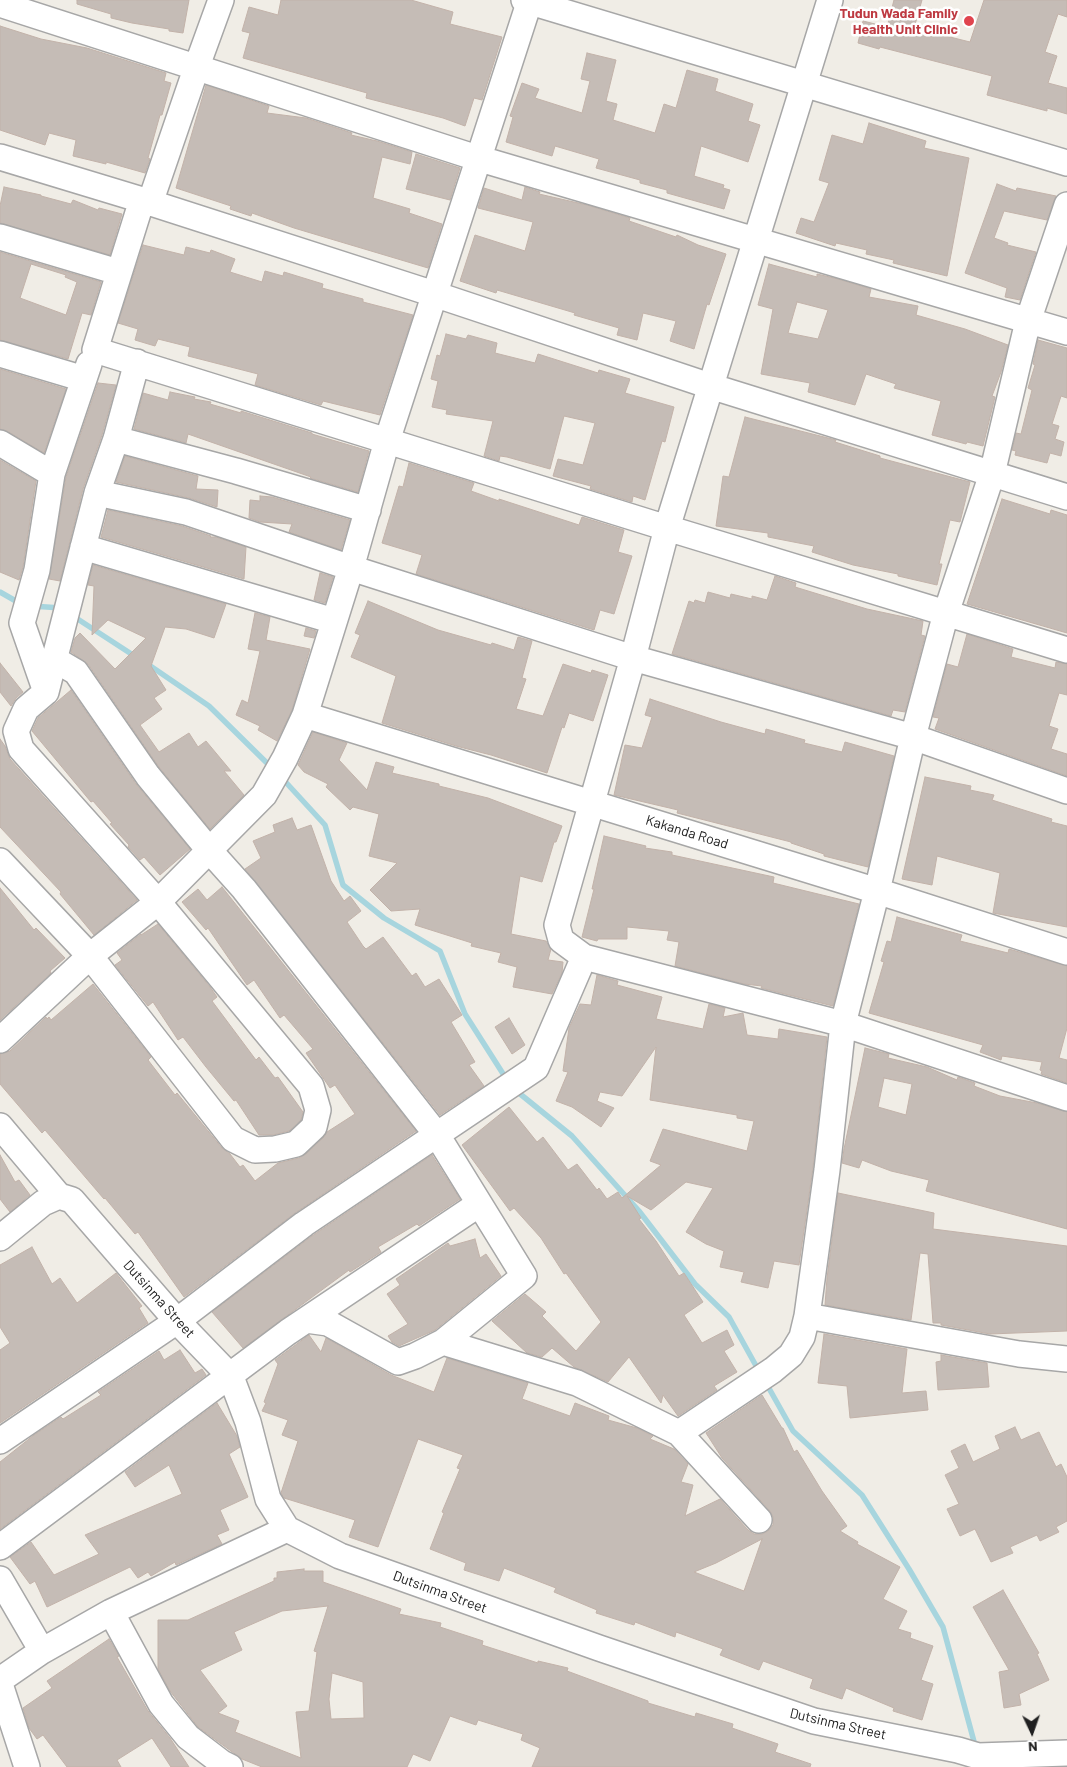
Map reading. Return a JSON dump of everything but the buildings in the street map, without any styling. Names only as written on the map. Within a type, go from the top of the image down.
[{"type":"street","points":[[46,692],[22,623],[37,570],[52,474],[95,350],[118,272],[221,0]]},
{"type":"street","points":[[830,0],[667,528],[633,658],[557,924],[561,940],[584,957],[843,1024],[1067,1098]]},
{"type":"street","points":[[0,1040],[90,956],[158,902],[264,795],[285,758],[305,715],[351,568],[387,441],[528,1],[1067,164]]},
{"type":"street","points":[[0,4],[197,66],[477,158],[1067,332]]},
{"type":"street","points":[[0,157],[434,294],[710,386],[1067,498]]},
{"type":"street","points":[[679,1433],[773,1370],[791,1355],[802,1337],[807,1316],[827,1170],[843,1024],[877,891],[913,737],[946,613],[992,474],[1028,321],[1067,205]]},
{"type":"street","points":[[0,237],[118,272]]},
{"type":"street","points":[[95,350],[1067,650]]},
{"type":"street","points":[[0,354],[84,379]]},
{"type":"street","points":[[0,861],[90,956],[233,1139],[255,1150],[275,1149],[296,1144],[314,1127],[318,1110],[311,1086],[158,902],[21,749],[16,731],[26,709],[46,692],[98,493],[116,439],[137,362]]},
{"type":"street","points":[[116,439],[236,471],[368,510]]},
{"type":"street","points":[[0,443],[52,474]]},
{"type":"street","points":[[98,493],[186,512],[351,568],[633,658],[913,737],[1067,790]]},
{"type":"street","points":[[84,547],[334,622]]},
{"type":"street","points":[[54,659],[76,672],[148,776],[244,889],[436,1135],[524,1276],[443,1342],[398,1362],[328,1323],[306,1320]]},
{"type":"street","name":"Kakanda Road","points":[[305,715],[591,802],[1067,952]]},
{"type":"street","points":[[0,1440],[177,1321],[304,1224],[536,1068],[584,957]]},
{"type":"street","name":"Dutsinma Street","points":[[0,1126],[59,1196],[72,1200],[177,1321],[231,1377],[248,1422],[268,1499],[287,1529],[340,1556],[608,1652],[814,1721],[958,1750],[978,1756],[1067,1753]]},
{"type":"street","points":[[0,1238],[43,1204],[59,1196]]},
{"type":"street","points":[[0,1547],[306,1320],[479,1204]]},
{"type":"street","points":[[807,1316],[1019,1354],[1067,1359]]},
{"type":"street","points":[[443,1342],[577,1383],[679,1433],[759,1520]]},
{"type":"street","points":[[0,1680],[42,1651],[111,1612],[287,1529]]},
{"type":"street","points":[[0,1579],[42,1651]]},
{"type":"street","points":[[111,1612],[161,1704],[188,1737],[230,1767]]},
{"type":"street","points":[[0,1684],[27,1767]]},
{"type":"waterway","points":[[0,592],[21,604]]},
{"type":"waterway","points":[[32,606],[61,608]]},
{"type":"waterway","points":[[73,616],[136,657]]},
{"type":"waterway","points":[[146,663],[209,706],[273,769]]},
{"type":"waterway","points":[[281,777],[325,825],[343,885],[384,918],[440,951],[465,1014],[507,1080]]},
{"type":"waterway","points":[[514,1089],[572,1136],[639,1211],[695,1284],[729,1317],[760,1373]]},
{"type":"waterway","points":[[766,1383],[793,1431],[862,1495],[943,1627],[976,1749]]},
{"type":"place","name":"Tudun Wada Family Health Unit Clinic","points":[[969,21]]}]
